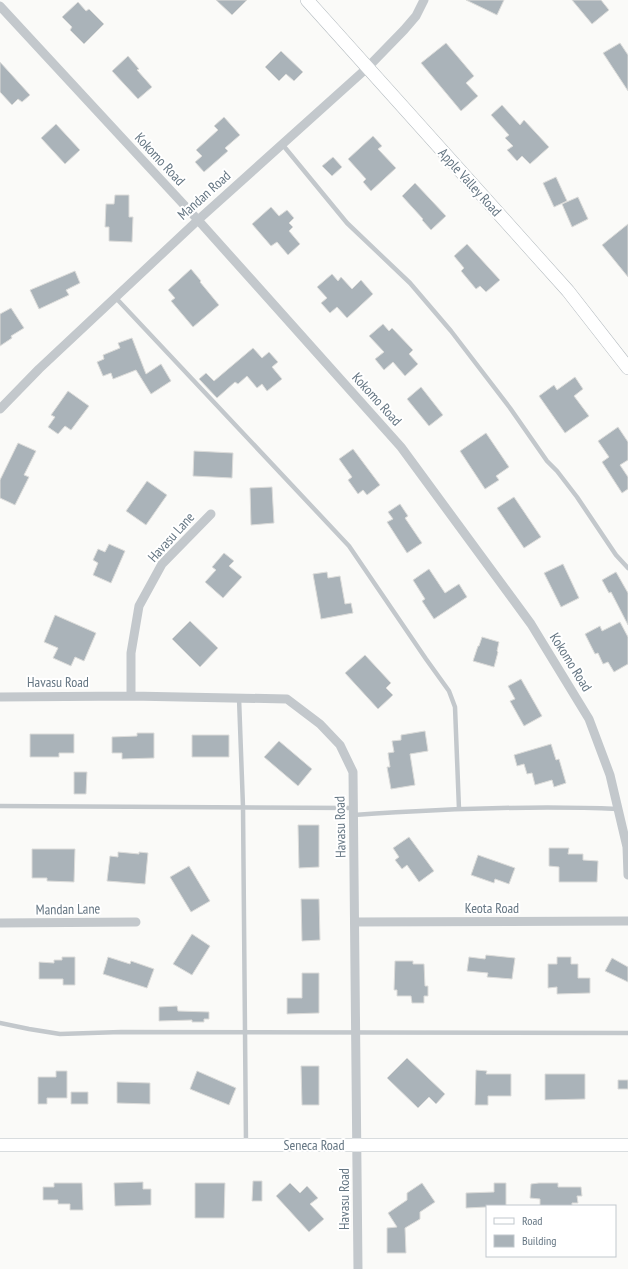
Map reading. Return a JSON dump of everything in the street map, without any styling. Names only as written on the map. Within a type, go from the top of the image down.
[{"type":"street","name":"Apple Valley Road","points":[[307,0],[568,291],[628,368]]},
{"type":"street","name":"Mandan Road","points":[[0,409],[39,369],[115,297],[367,68],[416,16],[424,0]]},
{"type":"street","name":"Kokomo Road","points":[[0,6],[198,220],[401,447],[531,624],[589,719],[610,775],[627,847],[628,875]]},
{"type":"street","name":"Havasu Lane","points":[[131,696],[131,653],[140,606],[162,564],[211,514]]},
{"type":"street","name":"Havasu Road","points":[[0,697],[131,696],[287,699],[320,724],[340,745],[353,772],[358,1269]]},
{"type":"street","name":"Keota Road","points":[[355,922],[628,921]]},
{"type":"street","name":"Mandan Lane","points":[[0,924],[136,922]]},
{"type":"street","name":"Seneca Road","points":[[0,1145],[628,1145]]},
{"type":"lane","points":[[282,144],[347,223],[410,283],[451,331],[510,408],[547,461],[557,471],[577,497],[616,555],[628,568]]},
{"type":"lane","points":[[115,297],[349,546],[449,691],[455,707],[459,810]]},
{"type":"lane","points":[[240,698],[243,807],[246,1146]]},
{"type":"lane","points":[[0,806],[243,807],[354,812],[575,807],[618,810]]},
{"type":"lane","points":[[0,1023],[29,1030],[60,1034],[121,1032],[628,1033]]},
{"type":"building","points":[[216,0],[247,0],[232,15]]},
{"type":"building","points":[[466,0],[504,0],[497,15]]},
{"type":"building","points":[[572,0],[601,0],[609,10],[592,24]]},
{"type":"building","points":[[78,2],[86,11],[89,9],[104,24],[84,44],[70,30],[72,27],[62,17]]},
{"type":"building","points":[[446,43],[474,76],[466,83],[478,96],[461,111],[421,63]]},
{"type":"building","points":[[620,43],[628,55],[628,91],[603,53]]},
{"type":"building","points":[[281,51],[303,72],[294,81],[286,74],[279,81],[265,67]]},
{"type":"building","points":[[128,56],[139,69],[137,70],[152,87],[138,99],[112,71]]},
{"type":"building","points":[[0,62],[30,95],[22,102],[18,99],[12,105],[0,92]]},
{"type":"building","points":[[502,105],[520,125],[524,120],[549,147],[530,164],[522,156],[517,161],[507,150],[513,146],[505,138],[509,135],[491,115]]},
{"type":"building","points":[[224,117],[240,135],[225,148],[228,151],[204,172],[195,162],[202,156],[196,150],[218,130],[214,126]]},
{"type":"building","points":[[56,124],[80,150],[65,164],[41,138]]},
{"type":"building","points":[[373,136],[382,146],[378,149],[396,168],[371,191],[363,182],[366,179],[348,159]]},
{"type":"building","points":[[333,157],[342,167],[332,176],[322,166]]},
{"type":"building","points":[[556,177],[567,201],[554,207],[543,183]]},
{"type":"building","points":[[415,183],[446,216],[431,230],[402,196]]},
{"type":"building","points":[[115,195],[129,195],[129,217],[133,217],[132,242],[109,241],[109,227],[105,227],[106,204],[114,204]]},
{"type":"building","points":[[578,197],[588,219],[572,227],[562,204]]},
{"type":"building","points":[[271,207],[279,216],[287,210],[294,218],[289,223],[293,227],[289,231],[300,244],[288,255],[277,242],[271,246],[252,224]]},
{"type":"building","points":[[628,224],[628,277],[602,245]]},
{"type":"building","points":[[467,244],[500,280],[486,292],[480,286],[476,289],[461,271],[464,268],[454,256]]},
{"type":"building","points":[[191,269],[219,305],[193,327],[171,301],[175,298],[168,290]]},
{"type":"building","points":[[75,271],[80,283],[66,290],[69,295],[39,309],[30,290]]},
{"type":"building","points":[[332,274],[338,281],[341,277],[352,289],[361,280],[373,294],[347,318],[337,307],[330,313],[321,303],[327,298],[317,287]]},
{"type":"building","points":[[11,308],[24,328],[11,336],[12,338],[0,346],[0,314]]},
{"type":"building","points":[[383,324],[389,331],[392,328],[413,350],[409,354],[418,364],[405,376],[393,362],[384,370],[375,359],[384,352],[369,336]]},
{"type":"building","points":[[132,338],[146,374],[161,364],[171,381],[151,394],[136,370],[113,379],[111,373],[103,376],[97,362],[104,359],[103,355],[120,348],[118,343]]},
{"type":"building","points":[[253,348],[262,358],[269,352],[278,362],[272,367],[282,379],[267,391],[262,384],[257,388],[247,376],[238,384],[235,382],[217,398],[199,379],[206,373],[214,381]]},
{"type":"building","points":[[575,377],[583,389],[574,396],[589,416],[565,433],[539,396],[554,385],[557,390]]},
{"type":"building","points":[[421,387],[443,415],[429,426],[407,399]]},
{"type":"building","points":[[68,391],[89,406],[71,430],[65,426],[58,434],[48,427],[55,417],[51,415]]},
{"type":"building","points":[[618,427],[628,442],[628,460],[620,465],[628,477],[628,489],[622,493],[602,462],[609,457],[598,441]]},
{"type":"building","points":[[486,433],[509,467],[496,476],[499,480],[485,489],[460,451]]},
{"type":"building","points":[[18,443],[36,451],[24,475],[29,477],[15,505],[0,498],[0,480]]},
{"type":"building","points":[[353,449],[380,485],[367,495],[363,490],[358,494],[348,480],[352,477],[339,459]]},
{"type":"building","points":[[194,451],[233,453],[232,478],[193,476]]},
{"type":"building","points":[[147,481],[167,495],[146,525],[126,511]]},
{"type":"building","points":[[272,487],[274,523],[251,525],[250,488]]},
{"type":"building","points":[[514,497],[541,537],[524,548],[497,508]]},
{"type":"building","points":[[400,504],[408,516],[405,518],[422,543],[407,553],[387,522],[393,519],[388,512]]},
{"type":"building","points":[[109,544],[125,551],[111,583],[93,575],[98,563],[93,560],[98,549],[105,552]]},
{"type":"building","points":[[224,553],[234,561],[229,566],[242,577],[223,598],[205,582],[216,570],[212,567]]},
{"type":"building","points":[[563,564],[579,598],[561,607],[544,573]]},
{"type":"building","points":[[429,569],[445,593],[459,584],[467,597],[434,619],[422,601],[425,599],[413,580]]},
{"type":"building","points":[[327,572],[328,578],[340,576],[345,604],[351,603],[353,613],[321,619],[313,574]]},
{"type":"building","points":[[616,572],[628,593],[628,625],[611,592],[609,593],[602,580]]},
{"type":"building","points":[[55,615],[96,633],[84,661],[75,657],[71,666],[53,658],[58,648],[44,642]]},
{"type":"building","points":[[190,621],[218,648],[200,667],[172,639]]},
{"type":"building","points":[[620,622],[628,637],[628,664],[614,672],[608,662],[603,664],[598,653],[595,654],[585,634],[600,626],[602,631]]},
{"type":"building","points":[[482,637],[499,642],[494,667],[473,661]]},
{"type":"building","points":[[365,655],[391,683],[386,688],[393,695],[378,709],[345,673]]},
{"type":"building","points":[[521,679],[542,716],[524,726],[510,701],[515,699],[508,686]]},
{"type":"building","points":[[425,731],[428,751],[410,754],[415,785],[391,789],[387,767],[390,767],[388,753],[394,752],[392,741],[401,740],[401,735]]},
{"type":"building","points":[[137,733],[154,733],[154,758],[122,759],[122,753],[112,753],[112,737],[137,736]]},
{"type":"building","points":[[30,734],[74,734],[74,753],[59,753],[59,757],[30,757]]},
{"type":"building","points":[[192,735],[229,735],[229,757],[192,757]]},
{"type":"building","points":[[279,741],[312,769],[298,786],[264,757]]},
{"type":"building","points":[[551,744],[556,760],[559,759],[566,783],[554,787],[552,780],[535,785],[532,773],[527,774],[524,764],[517,766],[514,755]]},
{"type":"building","points":[[74,772],[87,772],[86,794],[74,794]]},
{"type":"building","points":[[298,825],[319,825],[319,867],[299,868]]},
{"type":"building","points":[[409,837],[434,871],[419,882],[407,865],[402,869],[395,860],[399,857],[393,848]]},
{"type":"building","points":[[549,848],[569,848],[568,854],[583,854],[583,860],[598,861],[597,882],[559,882],[559,867],[549,866]]},
{"type":"building","points":[[32,849],[75,849],[74,882],[47,881],[47,878],[32,878]]},
{"type":"building","points":[[118,852],[139,854],[139,852],[148,853],[145,884],[107,881],[110,856],[118,857]]},
{"type":"building","points":[[478,855],[515,868],[509,884],[495,879],[494,883],[471,875]]},
{"type":"building","points":[[189,866],[210,901],[191,912],[170,877]]},
{"type":"building","points":[[301,899],[319,899],[320,940],[302,941]]},
{"type":"building","points":[[192,934],[210,946],[192,975],[173,964]]},
{"type":"building","points":[[486,955],[515,958],[512,979],[487,977],[488,973],[467,971],[469,957],[485,959]]},
{"type":"building","points":[[62,957],[75,957],[75,985],[63,985],[63,979],[39,979],[39,962],[54,963],[54,960],[62,960]]},
{"type":"building","points":[[108,957],[130,964],[131,961],[154,969],[147,988],[103,974]]},
{"type":"building","points":[[557,957],[571,957],[571,964],[578,964],[578,978],[590,978],[590,993],[557,994],[557,987],[548,988],[548,964],[557,964]]},
{"type":"building","points":[[612,958],[628,967],[628,982],[605,971]]},
{"type":"building","points":[[395,961],[413,961],[413,964],[424,964],[425,986],[428,986],[428,996],[424,996],[424,1003],[412,1003],[411,996],[397,996],[397,990],[394,990]]},
{"type":"building","points":[[302,973],[319,973],[319,1013],[287,1014],[287,998],[302,998]]},
{"type":"building","points":[[177,1006],[178,1011],[209,1012],[209,1019],[204,1019],[204,1022],[192,1022],[192,1020],[159,1021],[159,1007]]},
{"type":"building","points":[[407,1058],[445,1094],[436,1104],[429,1097],[418,1108],[387,1078]]},
{"type":"building","points":[[301,1066],[319,1066],[319,1105],[302,1105]]},
{"type":"building","points":[[476,1070],[487,1071],[486,1074],[511,1074],[511,1096],[488,1096],[488,1105],[475,1105]]},
{"type":"building","points":[[56,1071],[67,1071],[67,1098],[47,1098],[47,1104],[38,1104],[38,1077],[56,1077]]},
{"type":"building","points":[[197,1071],[236,1088],[229,1105],[190,1089]]},
{"type":"building","points":[[545,1074],[585,1074],[585,1099],[545,1100]]},
{"type":"building","points":[[618,1080],[628,1080],[628,1089],[618,1089]]},
{"type":"building","points":[[117,1082],[150,1083],[150,1104],[117,1103]]},
{"type":"building","points":[[71,1092],[88,1092],[88,1104],[71,1104]]},
{"type":"building","points":[[253,1181],[262,1181],[262,1201],[252,1201]]},
{"type":"building","points":[[143,1182],[143,1189],[151,1189],[151,1205],[115,1206],[114,1183]]},
{"type":"building","points":[[54,1183],[82,1183],[83,1210],[70,1210],[70,1204],[58,1204],[58,1200],[43,1200],[43,1187],[54,1187]]},
{"type":"building","points":[[195,1183],[225,1183],[224,1218],[195,1218]]},
{"type":"building","points":[[290,1183],[300,1193],[307,1186],[318,1198],[310,1204],[324,1219],[309,1232],[276,1196]]},
{"type":"building","points":[[422,1183],[435,1202],[420,1212],[420,1219],[405,1228],[406,1253],[387,1253],[387,1228],[397,1227],[388,1213],[407,1200],[407,1193]]},
{"type":"building","points":[[494,1183],[506,1183],[506,1205],[486,1205],[486,1207],[466,1208],[466,1193],[494,1192]]},
{"type":"building","points":[[558,1183],[558,1187],[581,1187],[582,1196],[577,1196],[578,1203],[572,1203],[572,1205],[540,1205],[540,1199],[530,1198],[531,1184]]}]
